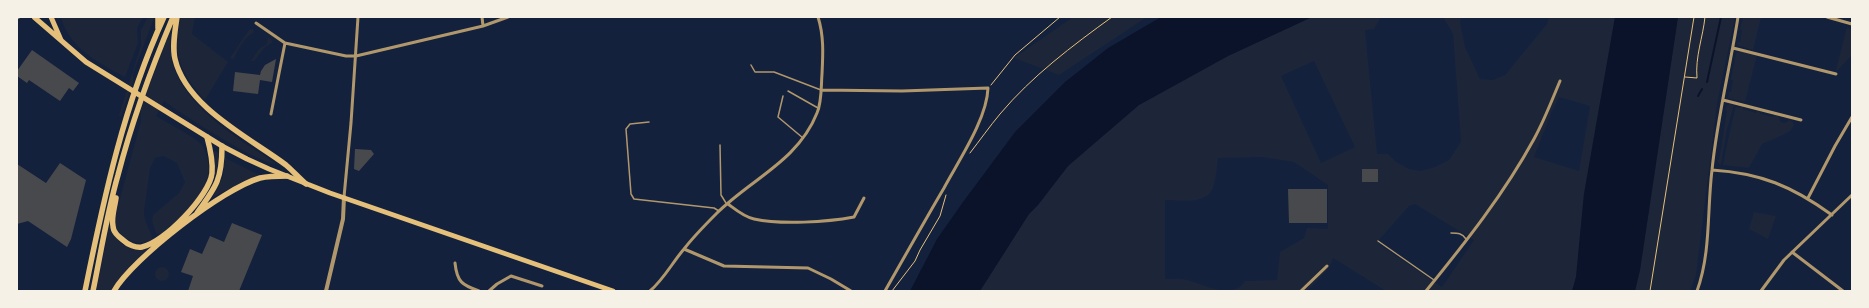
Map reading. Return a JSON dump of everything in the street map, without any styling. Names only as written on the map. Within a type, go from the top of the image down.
[{"type":"highway","points":[[158,17],[158,30]]},
{"type":"highway","points":[[85,291],[103,201],[119,141],[137,82],[164,17]]},
{"type":"highway","points":[[93,291],[117,176],[137,107],[154,60],[173,17]]},
{"type":"highway","points":[[177,17],[174,41],[175,59],[181,74],[191,89],[210,110],[286,165],[306,184]]},
{"type":"highway","points":[[117,176],[113,226],[116,235],[126,243],[135,247],[142,247],[151,244],[192,209],[205,192],[212,174],[212,158],[207,137]]},
{"type":"highway","points":[[194,216],[218,182],[222,163],[222,146]]},
{"type":"highway","points":[[114,291],[131,269],[194,216],[244,184],[260,178],[287,176]]},
{"type":"main road","points":[[34,17],[86,62],[115,81],[222,146],[269,170],[344,198],[613,291]]},
{"type":"main road","points":[[51,17],[61,41]]},
{"type":"street","points":[[326,291],[343,219],[352,123],[358,17]]},
{"type":"street","points":[[482,17],[483,26]]},
{"type":"street","points":[[256,23],[285,43],[346,56],[356,56],[483,26],[508,17]]},
{"type":"street","points":[[650,291],[684,249],[719,211],[773,170],[788,156],[803,138],[818,112],[821,90],[823,33],[818,17]]},
{"type":"street","points":[[1697,291],[1702,277],[1706,248],[1712,170],[1738,17]]},
{"type":"street","points":[[1827,17],[1852,24]]},
{"type":"street","points":[[270,114],[285,43]]},
{"type":"street","points":[[1733,48],[1836,74]]},
{"type":"street","points":[[1426,291],[1467,241],[1524,156],[1535,137],[1560,81]]},
{"type":"street","points":[[821,90],[902,91],[988,88],[988,101],[983,114],[956,167],[885,291]]},
{"type":"street","points":[[1724,100],[1801,120]]},
{"type":"street","points":[[1808,198],[1852,117]]},
{"type":"street","points":[[1712,170],[1751,174],[1793,189],[1832,214]]},
{"type":"street","points":[[1761,291],[1784,260],[1852,195]]},
{"type":"street","points":[[728,204],[744,216],[754,219],[787,222],[838,220],[854,217],[864,198]]},
{"type":"street","points":[[684,249],[724,266],[808,268],[851,291]]},
{"type":"street","points":[[1792,252],[1843,291]]},
{"type":"street","points":[[455,263],[456,274],[460,282],[479,291]]},
{"type":"street","points":[[1301,291],[1327,266]]},
{"type":"street","points":[[489,291],[497,284],[511,276],[542,286]]},
{"type":"lane","points":[[751,65],[755,72],[774,72],[821,90]]},
{"type":"lane","points":[[788,91],[818,108]]},
{"type":"lane","points":[[783,96],[778,117],[803,138]]},
{"type":"lane","points":[[650,122],[630,124],[626,129],[631,194],[634,199],[714,208],[719,211]]},
{"type":"lane","points":[[720,145],[721,195],[728,204]]},
{"type":"lane","points":[[1451,233],[1464,235],[1467,241]]},
{"type":"lane","points":[[1378,241],[1434,281]]},
{"type":"path","points":[[988,88],[1015,55],[1060,17]]},
{"type":"path","points":[[970,153],[1001,113],[1034,80],[1067,50],[1112,17]]},
{"type":"path","points":[[1650,291],[1694,17]]},
{"type":"path","points":[[1685,76],[1697,78],[1697,59],[1703,38],[1705,17]]},
{"type":"path","points":[[892,290],[915,261],[940,216],[946,193]]},
{"type":"shaded area","points":[[61,17],[143,17],[137,28],[138,43],[125,77],[105,66],[78,46],[70,37]]},
{"type":"shaded area","points":[[148,17],[154,17],[133,74],[133,82],[121,117],[119,115],[141,45],[141,30]]},
{"type":"shaded area","points":[[181,17],[195,17],[192,34],[228,62],[205,100],[184,72],[180,62],[177,42]]},
{"type":"shaded area","points":[[1073,17],[1147,17],[1059,75],[1014,58]]},
{"type":"shaded area","points":[[1161,17],[1312,17],[1228,56],[1139,105],[1068,166],[1038,205],[1029,214],[980,291],[910,291],[937,239],[1015,132],[1065,82],[1108,48]]},
{"type":"shaded area","points":[[1312,17],[1381,17],[1374,29],[1365,30],[1377,154],[1388,154],[1396,162],[1409,169],[1420,171],[1435,167],[1449,160],[1461,142],[1453,34],[1443,17],[1459,17],[1461,19],[1460,22],[1465,47],[1480,79],[1493,80],[1505,75],[1547,24],[1549,17],[1615,17],[1584,194],[1576,277],[1572,291],[1386,291],[1333,258],[1329,268],[1307,291],[980,291],[1029,214],[1038,205],[1068,166],[1139,105],[1228,56]],"holes":[[[1314,61],[1355,147],[1321,163],[1281,76]],[[1559,97],[1590,106],[1579,171],[1534,157]],[[1262,157],[1294,162],[1328,185],[1328,229],[1307,228],[1304,238],[1280,252],[1277,280],[1245,281],[1239,287],[1233,290],[1225,291],[1185,279],[1165,279],[1165,200],[1191,201],[1208,195],[1212,190],[1218,158]],[[1415,204],[1474,240],[1442,287],[1380,245],[1378,241],[1409,206]]]},
{"type":"shaded area","points":[[1615,17],[1678,17],[1640,270],[1635,291],[1572,291],[1576,277],[1584,194]]},
{"type":"shaded area","points":[[1678,17],[1735,17],[1717,104],[1696,275],[1690,291],[1635,291],[1640,270]]},
{"type":"shaded area","points":[[1743,17],[1761,17],[1753,50],[1737,45],[1738,42],[1740,42],[1742,30],[1740,29]]},
{"type":"shaded area","points":[[1847,27],[1852,30],[1852,55],[1838,70],[1836,70]]},
{"type":"shaded area","points":[[171,28],[170,44],[172,61],[178,78],[188,93],[200,107],[230,133],[277,164],[267,162],[254,156],[203,127],[164,101],[156,116],[197,140],[202,145],[207,158],[208,170],[206,181],[202,192],[195,202],[160,235],[156,233],[152,221],[153,215],[179,193],[185,182],[177,163],[164,156],[155,158],[150,168],[144,212],[152,241],[136,243],[124,236],[116,228],[116,213],[141,121],[141,108]]},
{"type":"shaded area","points":[[253,29],[254,32],[247,37],[237,51],[234,59],[230,58],[249,30]]},
{"type":"shaded area","points":[[268,37],[273,42],[264,48],[254,61],[251,61],[259,49],[267,44]]},
{"type":"shaded area","points":[[1741,51],[1757,55],[1745,102],[1728,98],[1729,92],[1731,92],[1733,80],[1731,80],[1736,53]]},
{"type":"shaded area","points":[[1727,105],[1734,105],[1727,129],[1721,165],[1717,160],[1719,160],[1727,111],[1725,110]]},
{"type":"shaded area","points":[[1736,105],[1736,107],[1740,108],[1741,106],[1743,109],[1756,113],[1757,111],[1760,112],[1760,114],[1774,117],[1774,115],[1778,116],[1781,122],[1785,123],[1790,120],[1794,125],[1790,131],[1762,144],[1749,168],[1723,165]]},
{"type":"shaded area","points":[[212,150],[219,153],[216,174],[215,162]]},
{"type":"shaded area","points":[[225,158],[259,175],[213,197],[223,177]]},
{"type":"shaded area","points":[[1754,212],[1776,216],[1768,239],[1749,229]]},
{"type":"shaded area","points":[[109,228],[121,243],[131,249],[143,250],[149,248],[129,267],[110,291],[96,291]]},
{"type":"shaded area","points":[[162,267],[167,269],[169,274],[167,279],[162,281],[157,279],[155,274],[157,269]]},
{"type":"building","points":[[32,50],[79,83],[73,91],[69,88],[60,101],[29,80],[27,83],[17,76],[17,71]]},
{"type":"building","points":[[276,59],[272,82],[260,80],[258,94],[233,91],[235,72],[260,75],[265,65]]},
{"type":"building","points":[[355,149],[371,150],[374,154],[359,171],[354,169]]},
{"type":"building","points":[[60,163],[86,180],[71,239],[67,247],[28,221],[17,224],[17,164],[46,183]]},
{"type":"building","points":[[1362,169],[1378,169],[1378,182],[1362,182]]},
{"type":"building","points":[[1288,189],[1327,189],[1327,223],[1289,223]]},
{"type":"building","points":[[232,223],[262,235],[239,291],[188,291],[193,276],[181,272],[190,249],[202,254],[210,236],[224,242]]},
{"type":"waterway","points":[[1707,82],[1721,17]]},
{"type":"waterway","points":[[1698,96],[1702,89]]}]
